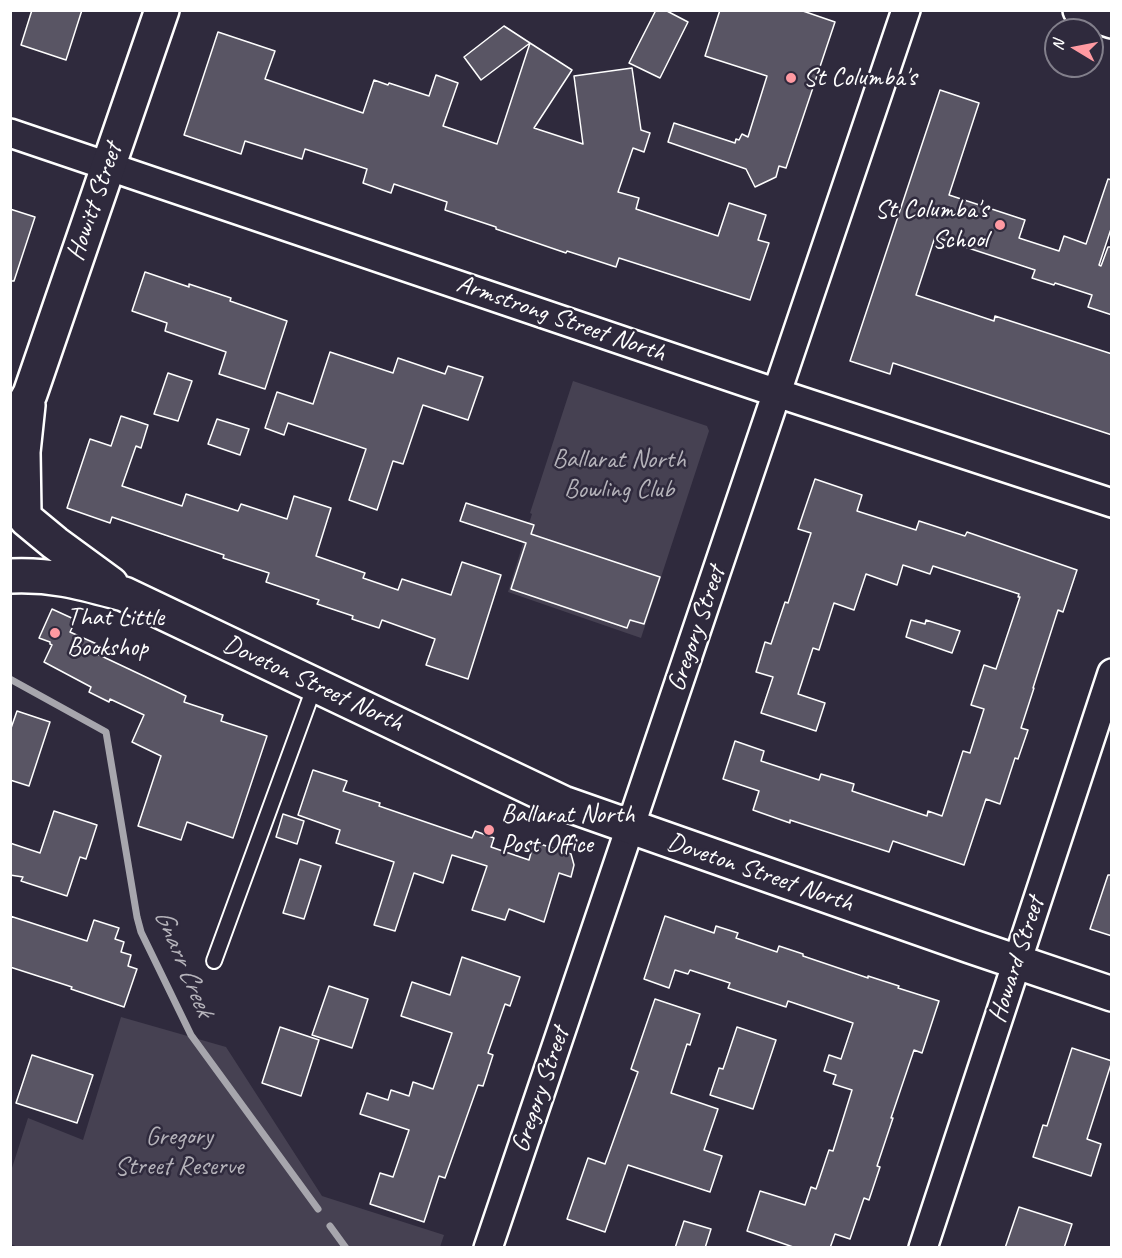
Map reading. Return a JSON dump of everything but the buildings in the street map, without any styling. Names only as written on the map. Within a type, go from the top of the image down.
[{"type":"main road","name":"Howitt Street","points":[[10,429],[30,394],[162,10]]},
{"type":"main road","points":[[1080,10],[1112,21]]},
{"type":"main road","name":"Howitt Street","points":[[10,574],[22,560],[28,545],[29,529],[20,510],[24,440],[30,394]]},
{"type":"main road","name":"Doveton Street North","points":[[20,510],[55,543],[124,594],[563,803],[1112,994]]},
{"type":"main road","name":"Doveton Street North","points":[[10,574],[62,578],[124,594]]},
{"type":"street","name":"Gregory Street","points":[[488,1248],[906,10]]},
{"type":"street","name":"Armstrong Street North","points":[[10,133],[777,393],[1112,503]]},
{"type":"street","name":"Howard Street","points":[[923,1248],[1112,673]]},
{"type":"lane","points":[[214,961],[315,685]]},
{"type":"green space","name":"Ballarat North Bowling Club","points":[[573,381],[707,426],[709,431],[641,638],[508,592],[532,514],[530,513]]},
{"type":"green space","name":"Gregory Street Reserve","points":[[121,1017],[226,1047],[322,1196],[444,1235],[440,1247],[20,1248],[11,1244],[11,1171],[28,1118],[83,1140]]},
{"type":"waterway","name":"Gnarr Creek","points":[[10,679],[106,732],[141,932],[191,1035],[318,1209]]},
{"type":"waterway","points":[[330,1226],[346,1248]]},
{"type":"place","name":"St Columba's","points":[[791,78]]},
{"type":"place","name":"St Columba's School","points":[[1000,225]]},
{"type":"place","name":"That Little Bookshop","points":[[55,633]]},
{"type":"place","name":"Ballarat North Post Office","points":[[489,830]]}]
